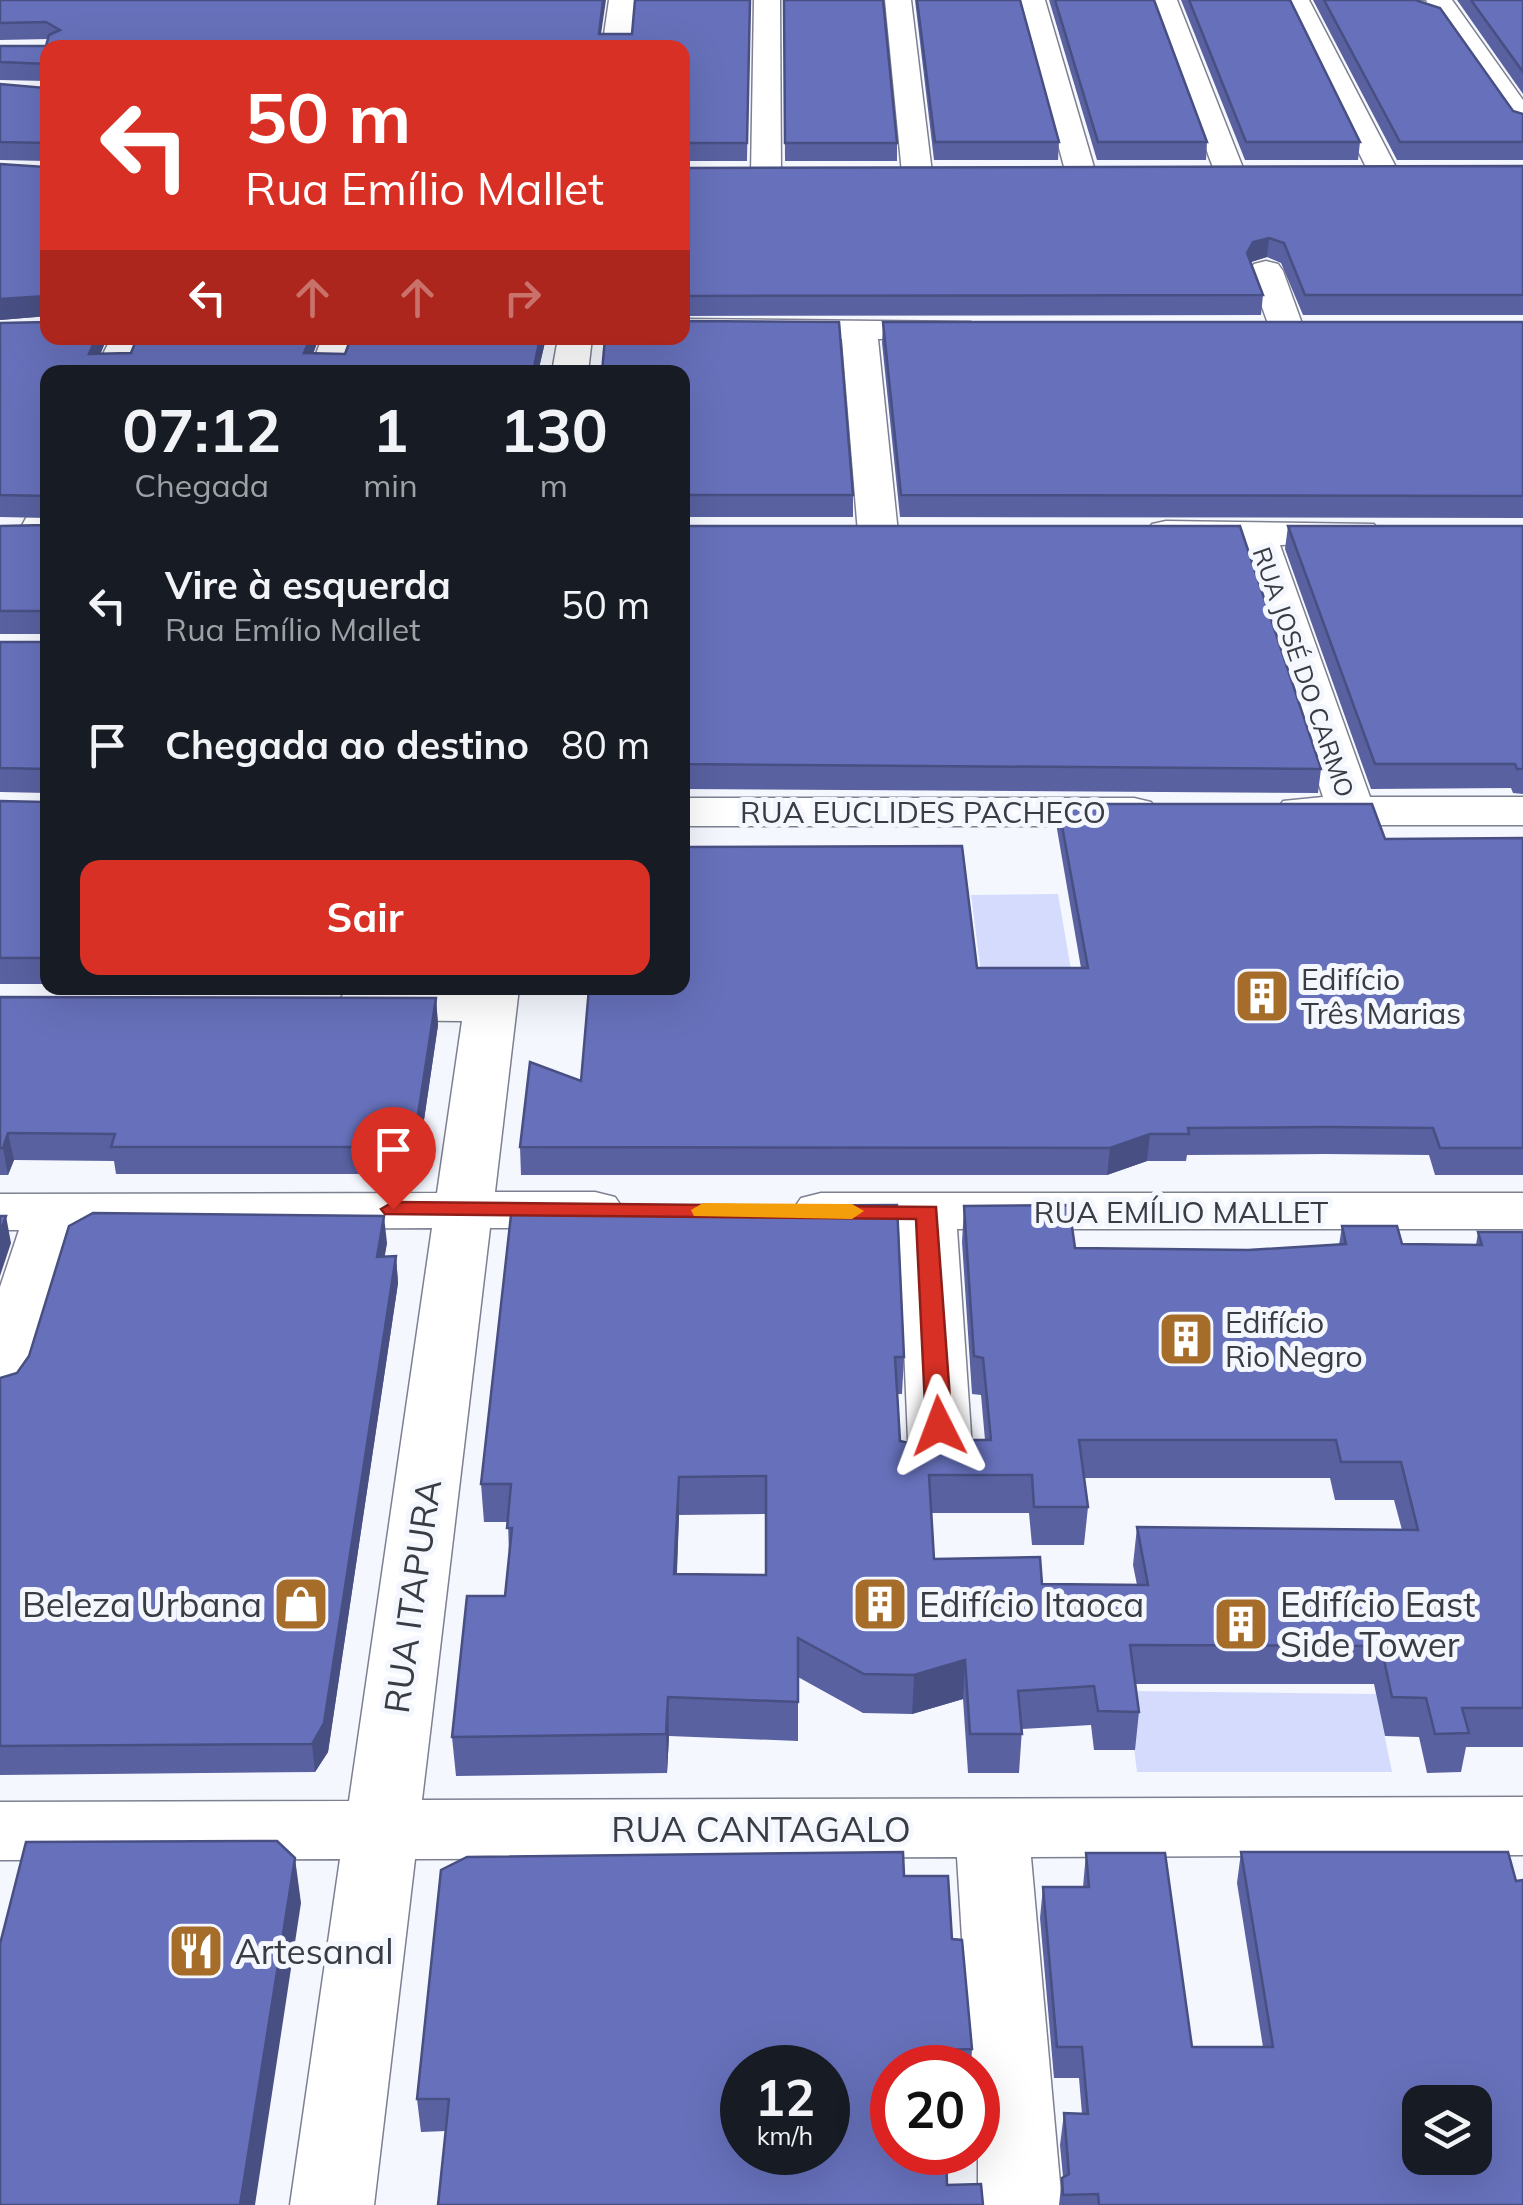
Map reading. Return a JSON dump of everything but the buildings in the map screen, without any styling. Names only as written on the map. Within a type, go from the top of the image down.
[{"type":"street","points":[[617,40],[622,0]]},
{"type":"street","points":[[766,174],[767,0]]},
{"type":"street","points":[[898,0],[917,173]]},
{"type":"street","points":[[1032,0],[1081,174]]},
{"type":"street","points":[[1164,0],[1230,173]]},
{"type":"street","points":[[1296,0],[1384,174]]},
{"type":"street","points":[[1400,0],[1445,8],[1520,112]]},
{"type":"street","points":[[1470,40],[1505,41]]},
{"type":"street","points":[[879,173],[953,173]]},
{"type":"street","points":[[1193,173],[1269,173]]},
{"type":"street","points":[[1345,173],[1424,174]]},
{"type":"street","points":[[732,174],[804,174]]},
{"type":"street","points":[[1044,174],[1118,174]]},
{"type":"street","points":[[1266,271],[1287,329]]},
{"type":"street","points":[[690,329],[995,329]]},
{"type":"street","points":[[859,329],[878,533]]},
{"type":"street","points":[[1248,329],[1326,329]]},
{"type":"street","points":[[1137,533],[1390,533]]},
{"type":"street","name":"RUA JOSÉ DO CARMO","points":[[1256,533],[1351,811]]},
{"type":"street","points":[[1255,811],[1523,811]]},
{"type":"street","name":"RUA EUCLIDES PACHECO","points":[[690,812],[1179,812]]},
{"type":"street","points":[[314,1004],[492,996]]},
{"type":"street","name":"RUA ITAPURA","points":[[332,2205],[492,996]]},
{"type":"street","points":[[0,1382],[27,1212],[648,1210]]},
{"type":"street","name":"RUA EMÍLIO MALLET","points":[[768,1211],[1523,1211]]},
{"type":"street","points":[[927,1212],[941,1463]]},
{"type":"street","name":"RUA CANTAGALO","points":[[0,1832],[1523,1826]]},
{"type":"street","points":[[992,1828],[1020,2205]]},
{"type":"shaded area","points":[[1058,894],[1074,987],[983,988],[971,895]]},
{"type":"shaded area","points":[[1127,1691],[1376,1694],[1392,1772],[1137,1772]]},
{"type":"slow traffic","points":[[703,1210],[852,1211]]},
{"type":"place","name":"Edifício Três Marias","points":[[1262,996]]},
{"type":"place","name":"Edifício Rio Negro","points":[[1186,1339]]},
{"type":"place","name":"Beleza Urbana","points":[[301,1604]]},
{"type":"place","name":"Edifício Itaoca","points":[[880,1604]]},
{"type":"place","name":"Edifício East Side Tower","points":[[1241,1624]]},
{"type":"place","name":"Artesanal","points":[[196,1951]]},
{"type":"route","points":[[393,1209],[927,1212],[939,1426]]}]
